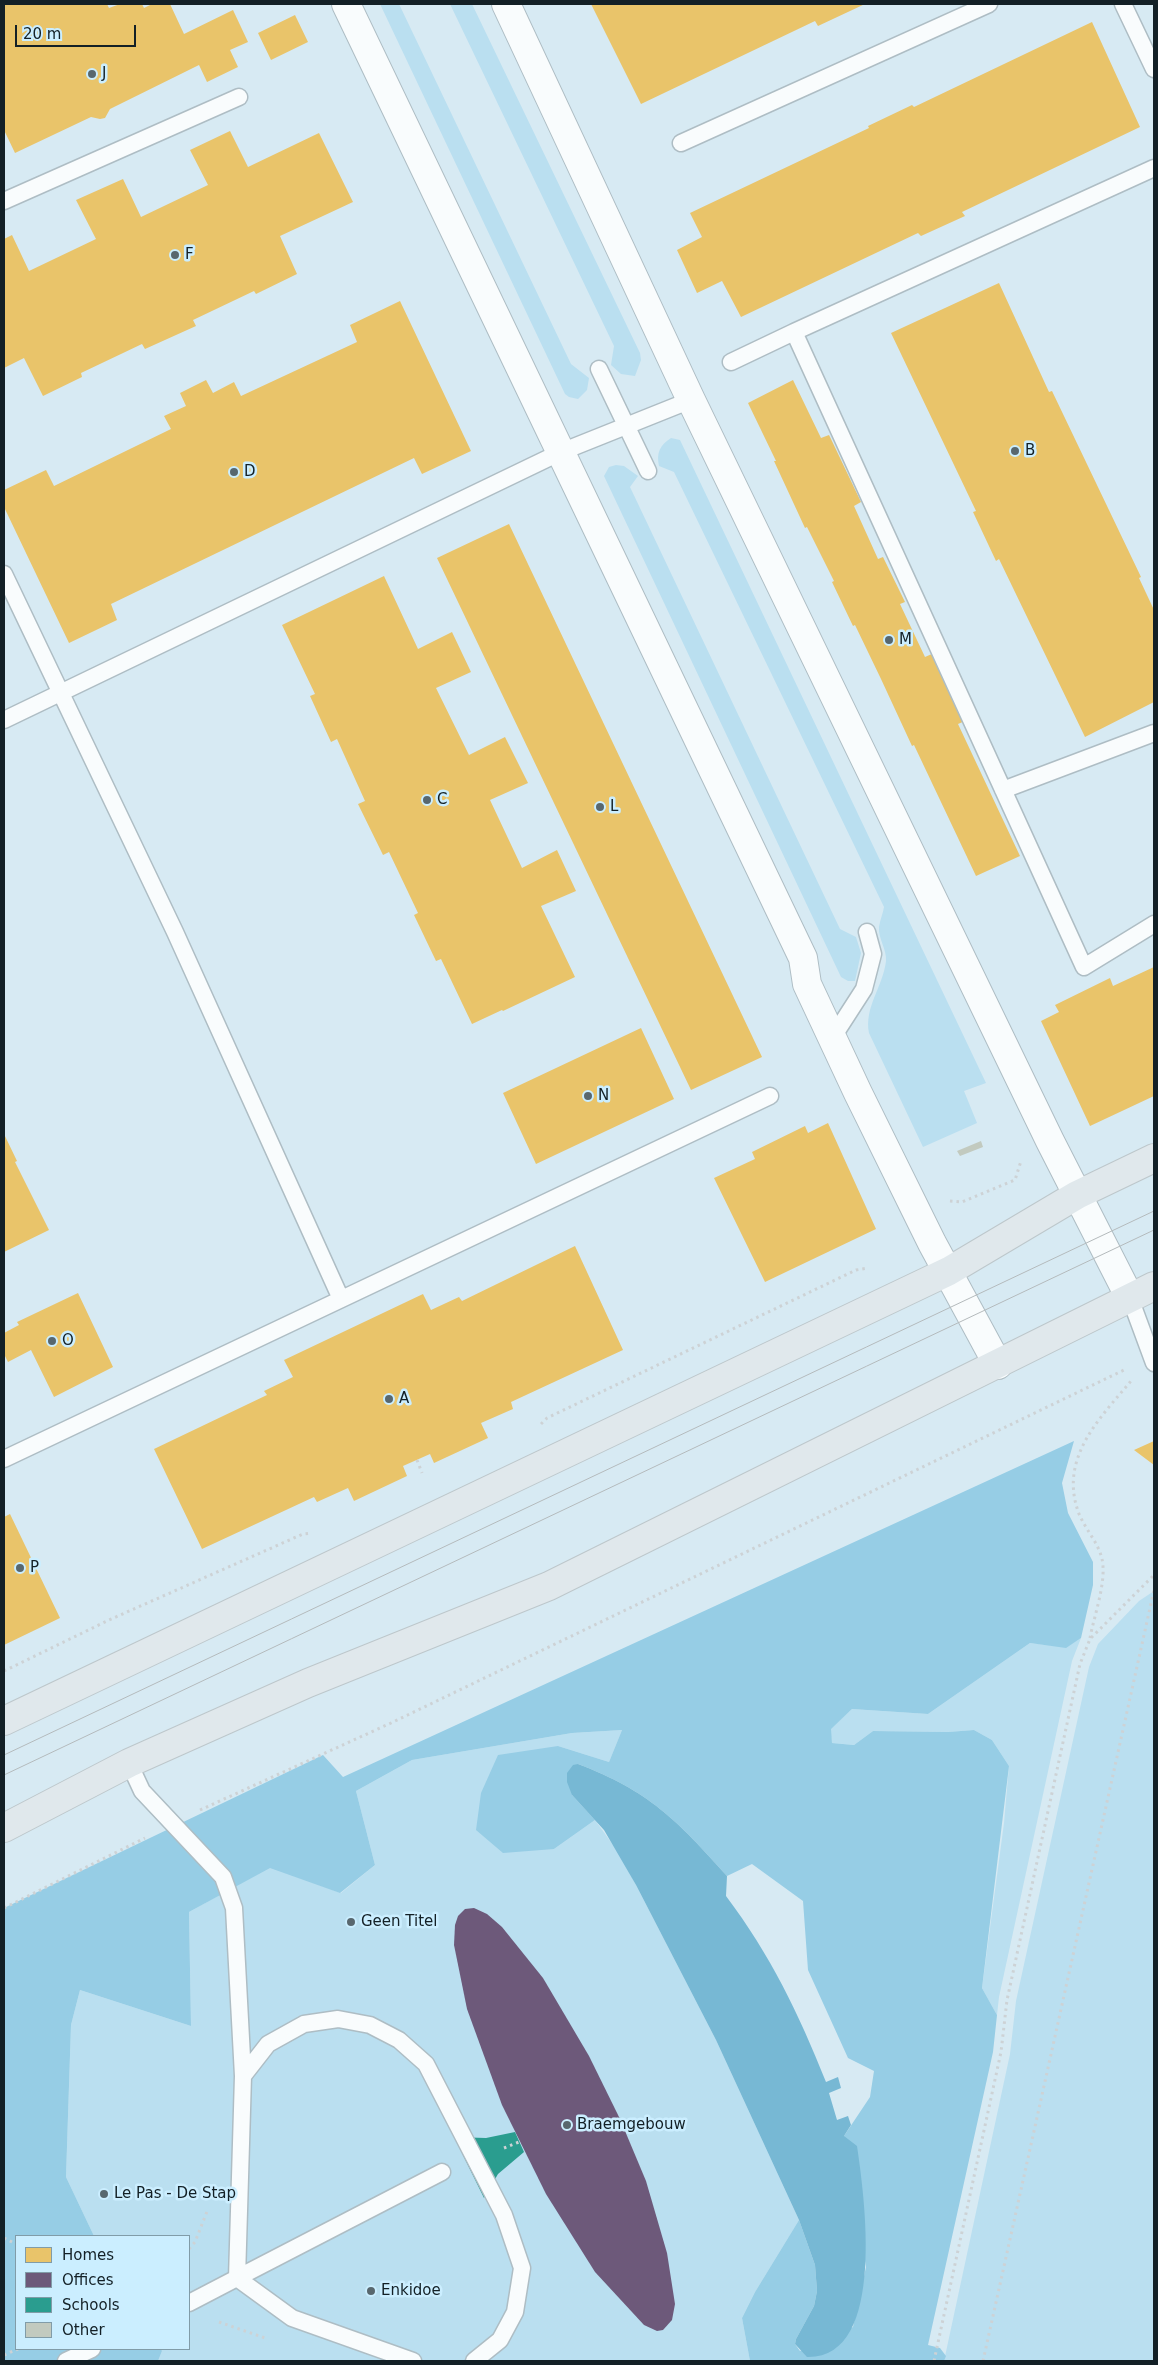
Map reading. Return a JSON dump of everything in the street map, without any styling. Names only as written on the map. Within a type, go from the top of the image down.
[{"type":"main road","points":[[4,1721],[948,1271],[1077,1195],[1154,1158]]},
{"type":"main road","points":[[4,1828],[129,1763],[308,1683],[549,1586],[1154,1286]]},
{"type":"street","points":[[346,4],[803,958],[807,984],[858,1093],[998,1365]]},
{"type":"street","points":[[506,4],[691,400],[1077,1195],[1130,1298]]},
{"type":"lane","points":[[681,143],[989,4]]},
{"type":"lane","points":[[1123,4],[1154,69]]},
{"type":"lane","points":[[4,202],[239,97]]},
{"type":"lane","points":[[731,362],[1154,168]]},
{"type":"lane","points":[[794,332],[1084,967],[1154,924]]},
{"type":"lane","points":[[599,370],[648,471]]},
{"type":"lane","points":[[4,720],[561,452],[691,400]]},
{"type":"lane","points":[[4,574],[175,932],[341,1299]]},
{"type":"lane","points":[[1003,790],[1154,733]]},
{"type":"lane","points":[[833,1037],[864,989],[873,954],[868,932]]},
{"type":"lane","points":[[4,1459],[770,1096]]},
{"type":"lane","points":[[1130,1298],[1153,1360]]},
{"type":"lane","points":[[129,1763],[142,1791],[224,1877],[234,1908],[243,2076],[236,2278]]},
{"type":"lane","points":[[243,2076],[268,2044],[304,2024],[338,2019],[370,2026],[399,2040],[426,2064],[504,2215],[522,2268],[515,2312],[500,2340],[474,2361]]},
{"type":"lane","points":[[190,2302],[442,2172]]},
{"type":"lane","points":[[236,2278],[292,2318],[413,2361]]},
{"type":"lane","points":[[66,2361],[90,2350]]},
{"type":"path","points":[[948,1200],[962,1202],[1014,1180],[1024,1152]]},
{"type":"path","points":[[934,2361],[1001,2052],[1013,1971],[1080,1664],[1090,1639],[1102,1586],[1102,1560],[1077,1510],[1071,1483],[1080,1448],[1106,1411],[1153,1360]]},
{"type":"path","points":[[4,1908],[172,1824],[391,1723],[1153,1360]]},
{"type":"path","points":[[417,1460],[422,1473]]},
{"type":"path","points":[[1090,1639],[1154,1575]]},
{"type":"path","points":[[983,2361],[1154,1590]]},
{"type":"path","points":[[145,1838],[151,1843]]},
{"type":"path","points":[[190,2248],[195,2242],[209,2207]]},
{"type":"path","points":[[216,2321],[269,2340]]},
{"type":"path","points":[[4,2355],[16,2350]]},
{"type":"shaded area","points":[[380,4],[399,4],[571,364],[589,378],[587,390],[578,399],[565,394]]},
{"type":"shaded area","points":[[450,4],[472,4],[640,353],[641,360],[635,376],[621,374],[611,365],[614,346]]},
{"type":"shaded area","points":[[671,438],[680,440],[986,1083],[964,1091],[977,1123],[923,1147],[869,1033],[869,1014],[886,961],[879,931],[884,907],[674,472],[659,466],[658,457],[660,450],[664,443]]},
{"type":"shaded area","points":[[616,465],[624,466],[638,476],[630,487],[840,929],[856,937],[861,953],[855,981],[848,981],[841,977],[604,476],[609,467]]},
{"type":"shaded area","points":[[1074,1441],[1062,1483],[1068,1513],[1093,1562],[1093,1585],[1081,1638],[1066,1648],[1030,1643],[928,1714],[852,1709],[831,1729],[832,1743],[854,1745],[873,1731],[948,1732],[974,1730],[992,1740],[1009,1766],[982,1988],[997,2015],[993,2052],[928,2345],[940,2348],[946,2356],[944,2361],[750,2361],[742,2318],[755,2292],[799,2220],[815,2265],[817,2291],[814,2306],[796,2339],[795,2344],[800,2351],[853,2327],[866,2267],[844,2136],[870,2097],[874,2071],[848,2058],[808,1970],[803,1901],[752,1864],[727,1876],[677,1823],[660,1809],[624,1785],[578,1764],[572,1795],[595,1820],[554,1849],[503,1853],[476,1830],[481,1793],[498,1755],[558,1746],[609,1762],[622,1730],[572,1733],[412,1760],[356,1791],[375,1865],[340,1893],[270,1868],[189,1912],[191,2026],[80,1990],[71,2025],[66,2177],[94,2235],[15,2235],[15,2350],[162,2351],[158,2361],[4,2361],[4,1908],[323,1755],[343,1777]]},
{"type":"shaded area","points":[[1154,1591],[1154,2361],[944,2361],[1010,2054],[1016,2001],[1089,1667],[1098,1644],[1139,1601]]},
{"type":"shaded area","points":[[1081,1638],[1072,1661],[999,1997],[997,2015],[982,1988],[1004,1823],[1009,1766],[992,1740],[974,1730],[948,1732],[873,1731],[854,1745],[832,1743],[830,1729],[852,1709],[928,1714],[1030,1643],[1066,1647]]},
{"type":"shaded area","points":[[622,1730],[609,1762],[558,1746],[554,1849],[595,1820],[621,1856],[716,2040],[799,2220],[755,2292],[742,2318],[750,2361],[158,2361],[162,2350],[190,2350],[190,2235],[94,2235],[66,2177],[71,2025],[80,1990],[191,2026],[189,1912],[270,1867],[341,1893],[375,1865],[356,1791],[412,1760],[572,1733]]},
{"type":"shaded area","points":[[578,1764],[624,1785],[660,1809],[693,1839],[727,1876],[726,1896],[757,1941],[782,1985],[805,2032],[826,2082],[838,2077],[841,2088],[829,2093],[837,2120],[848,2116],[851,2125],[844,2136],[857,2146],[866,2234],[865,2270],[860,2304],[850,2332],[833,2350],[807,2357],[795,2344],[814,2306],[817,2291],[815,2265],[799,2220],[716,2040],[636,1885],[604,1830],[572,1795],[567,1782],[567,1773],[573,1765]]},
{"type":"building: Homes","name":"J","points":[[4,4],[107,4],[109,8],[120,4],[142,4],[144,8],[152,4],[170,4],[184,34],[233,10],[248,42],[230,50],[238,67],[207,82],[199,65],[110,109],[105,118],[91,117],[15,153],[4,130]]},
{"type":"building: Homes","points":[[591,4],[865,4],[818,26],[815,21],[641,104]]},
{"type":"building: Homes","points":[[295,15],[308,42],[271,60],[258,33]]},
{"type":"building: Homes","points":[[1092,22],[1140,127],[962,212],[965,216],[921,236],[918,233],[741,317],[722,281],[697,293],[677,250],[702,237],[690,213],[869,128],[868,126],[912,105],[914,107]]},
{"type":"building: Homes","name":"F","points":[[230,131],[248,167],[319,133],[353,202],[280,236],[297,274],[256,294],[254,291],[193,320],[196,326],[145,349],[142,344],[81,373],[82,377],[43,396],[24,358],[4,368],[4,239],[12,235],[29,271],[96,239],[76,200],[123,179],[141,217],[208,185],[190,150]]},
{"type":"building: Homes","name":"B","points":[[999,283],[1049,392],[1052,391],[1141,577],[1139,578],[1154,610],[1154,702],[1085,737],[999,559],[996,561],[973,512],[976,511],[891,333]]},
{"type":"building: Homes","name":"D","points":[[400,301],[471,451],[422,474],[414,458],[111,604],[117,620],[69,643],[4,507],[4,490],[46,470],[54,486],[171,429],[164,416],[186,406],[180,393],[206,380],[213,393],[234,382],[241,396],[357,342],[350,325]]},
{"type":"building: Homes","name":"M","points":[[793,380],[821,438],[829,435],[831,439],[861,502],[854,506],[878,559],[883,557],[905,602],[900,604],[925,657],[934,653],[965,721],[958,724],[1020,856],[976,876],[855,625],[853,626],[832,582],[834,581],[807,527],[805,528],[748,403]]},
{"type":"building: Homes","name":"L","points":[[509,524],[762,1057],[691,1090],[437,558]]},
{"type":"building: Homes","name":"C","points":[[384,576],[418,649],[452,632],[471,672],[436,688],[469,755],[505,737],[528,783],[490,800],[522,868],[557,850],[576,891],[541,906],[575,977],[472,1024],[441,959],[436,961],[414,915],[418,913],[389,852],[383,855],[358,804],[365,801],[337,739],[331,742],[310,696],[315,694],[282,625]]},
{"type":"building: Homes","points":[[1154,967],[1154,1096],[1090,1126],[1041,1021],[1059,1012],[1055,1005],[1110,978],[1113,986]]},
{"type":"building: Homes","name":"N","points":[[641,1028],[674,1099],[536,1164],[503,1093]]},
{"type":"building: Homes","points":[[828,1123],[876,1229],[765,1282],[714,1178],[755,1159],[752,1152],[805,1126],[808,1133]]},
{"type":"building: Homes","points":[[4,1134],[17,1161],[15,1162],[49,1230],[4,1252]]},
{"type":"building: Homes","name":"A","points":[[575,1246],[623,1350],[511,1402],[513,1409],[481,1423],[488,1438],[434,1463],[430,1454],[403,1466],[407,1476],[354,1501],[348,1488],[317,1502],[314,1497],[202,1549],[154,1449],[267,1395],[264,1391],[293,1377],[284,1360],[423,1294],[431,1310],[459,1297],[462,1301]]},
{"type":"building: Homes","name":"O","points":[[78,1293],[113,1367],[54,1397],[31,1350],[8,1362],[4,1354],[4,1333],[19,1325],[17,1322]]},
{"type":"building: Homes","points":[[1154,1441],[1154,1465],[1134,1450]]},
{"type":"building: Homes","name":"P","points":[[10,1514],[60,1618],[4,1645],[4,1517]]},
{"type":"building: Offices","name":"Braemgebouw","points":[[474,1908],[487,1914],[502,1927],[543,1978],[589,2056],[620,2119],[646,2181],[667,2253],[675,2304],[672,2320],[663,2330],[657,2331],[644,2325],[595,2272],[546,2194],[502,2105],[467,2009],[454,1945],[455,1925],[458,1916],[465,1909]]},
{"type":"building: Schools","points":[[515,2132],[524,2152],[498,2174],[484,2198],[454,2137],[486,2138]]},
{"type":"building: Other","points":[[981,1141],[983,1147],[960,1156],[957,1151]]},
{"type":"tram line","points":[[4,1755],[1154,1211]]},
{"type":"tram line","points":[[4,1775],[1154,1230]]},
{"type":"place","name":"J","points":[[92,74]]},
{"type":"place","name":"F","points":[[175,255]]},
{"type":"place","name":"B","points":[[1015,451]]},
{"type":"place","name":"D","points":[[234,472]]},
{"type":"place","name":"M","points":[[889,640]]},
{"type":"place","name":"C","points":[[427,800]]},
{"type":"place","name":"L","points":[[600,807]]},
{"type":"place","name":"N","points":[[588,1096]]},
{"type":"place","name":"O","points":[[52,1341]]},
{"type":"place","name":"A","points":[[389,1399]]},
{"type":"place","name":"P","points":[[20,1568]]},
{"type":"place","name":"Geen Titel","points":[[351,1922]]},
{"type":"place","name":"Braemgebouw","points":[[567,2125]]},
{"type":"place","name":"Le Pas - De Stap","points":[[104,2194]]},
{"type":"place","name":"Enkidoe","points":[[371,2291]]}]
